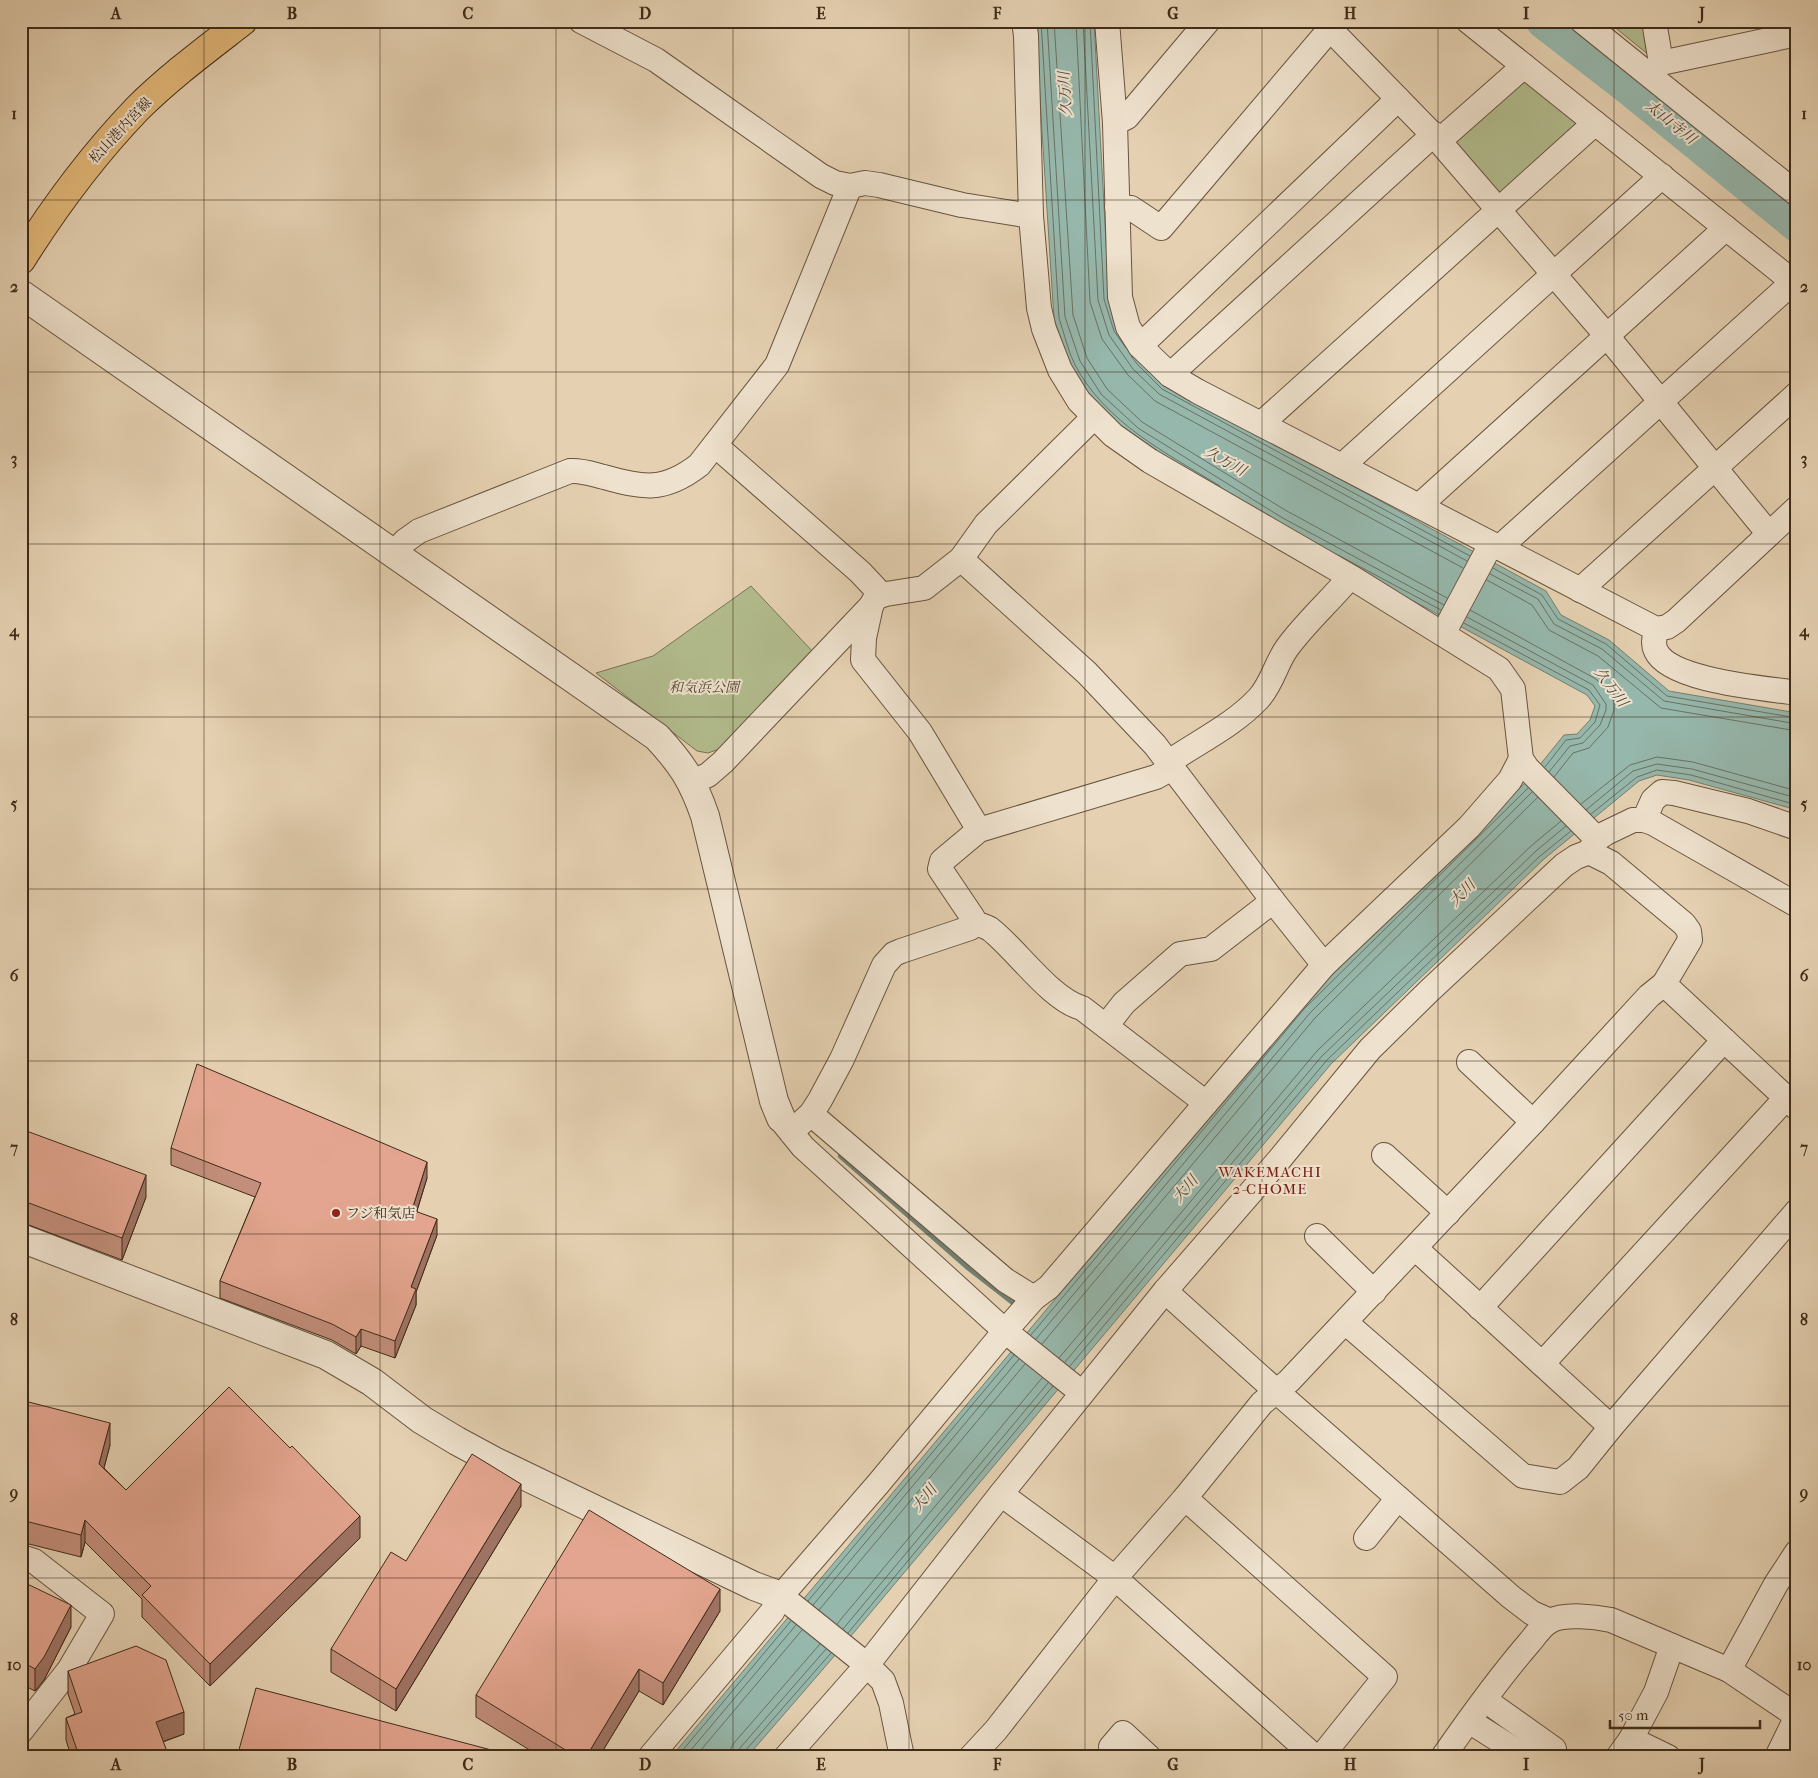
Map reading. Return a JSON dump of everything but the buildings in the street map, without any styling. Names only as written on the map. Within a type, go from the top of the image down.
[{"type":"main road","name":"松山港内宮線","points":[[21,260],[44,224],[90,161],[138,108],[185,66],[243,21]]},
{"type":"street","points":[[580,21],[656,60],[821,176],[835,183],[850,186],[865,183],[879,185],[962,205],[1031,216]]},
{"type":"street","points":[[971,1757],[996,1730],[1115,1578],[1185,1498],[1262,1403],[1289,1381],[1649,996],[1664,984],[1690,940],[1689,931],[1684,924],[1611,863],[1524,763],[1513,689],[1499,669],[1446,629],[1350,577],[1150,461],[1113,435],[1079,400],[1060,370],[1044,329],[1039,308],[1031,216],[1024,21]]},
{"type":"street","points":[[1107,21],[1115,123],[1120,297],[1128,327],[1140,346],[1170,375],[1419,506],[1492,549],[1580,590],[1656,629],[1667,627],[1676,621],[1797,508]]},
{"type":"street","points":[[1115,123],[1127,117],[1208,21]]},
{"type":"street","points":[[1446,629],[1492,549],[1795,283],[1468,21]]},
{"type":"street","points":[[1582,21],[1656,69],[1791,184]]},
{"type":"street","points":[[1654,21],[1656,69]]},
{"type":"street","points":[[1117,207],[1131,208],[1160,228],[1327,25],[1436,137],[1607,336],[1769,534]]},
{"type":"street","points":[[1656,69],[1797,34]]},
{"type":"street","points":[[1170,375],[1436,137],[1524,66]]},
{"type":"street","points":[[1140,346],[1398,99]]},
{"type":"street","points":[[1261,424],[1595,123]]},
{"type":"street","points":[[1342,466],[1662,176]]},
{"type":"street","points":[[394,553],[419,531],[570,471],[579,470],[644,486],[673,482],[685,476],[699,465],[777,365],[850,186]]},
{"type":"street","points":[[1419,506],[1726,228]]},
{"type":"street","points":[[21,294],[657,737],[680,762],[692,782],[705,816],[774,1101],[786,1125],[803,1147],[1080,1390]]},
{"type":"street","points":[[1580,590],[1797,394]]},
{"type":"street","points":[[692,782],[708,775],[723,762],[874,602],[886,594],[924,588],[961,559],[986,524],[1094,417]]},
{"type":"street","points":[[715,445],[871,582],[876,589],[864,638],[863,660]]},
{"type":"street","points":[[961,559],[1086,673],[1155,745],[1273,902],[1324,965]]},
{"type":"street","points":[[786,1125],[811,1114],[842,1059],[884,965],[890,958],[901,950],[970,928],[973,918],[940,869],[942,861],[979,830],[1156,777],[1242,714],[1259,697],[1274,676],[1285,650],[1301,629],[1329,602],[1350,577]]},
{"type":"street","points":[[1656,629],[1653,643],[1656,652],[1663,660],[1689,674],[1706,679],[1797,693]]},
{"type":"street","points":[[830,649],[842,649],[854,653],[863,660],[920,732],[979,830]]},
{"type":"street","points":[[650,1757],[1010,1329],[1032,1300],[1049,1288],[1324,965],[1469,827],[1524,763]]},
{"type":"street","points":[[1644,820],[1653,800],[1662,792],[1668,792],[1748,811],[1797,828]]},
{"type":"street","points":[[786,1757],[862,1661],[1001,1494],[1080,1390],[1278,1160],[1370,1049],[1564,864],[1576,857],[1592,841],[1633,820],[1644,820],[1653,823],[1797,905]]},
{"type":"street","points":[[1106,1026],[1124,1003],[1180,954],[1211,949],[1273,902]]},
{"type":"street","points":[[972,922],[989,928],[1072,1006],[1082,1008],[1206,1103]]},
{"type":"street","points":[[1542,1364],[1791,1103],[1664,984]]},
{"type":"street","points":[[1480,1308],[1724,1040]]},
{"type":"street","points":[[1469,1062],[1533,1122]]},
{"type":"street","points":[[811,1114],[1004,1280],[1032,1300]]},
{"type":"street","points":[[1384,1155],[1448,1213]]},
{"type":"street","points":[[1345,1322],[1523,1476],[1560,1482],[1578,1468],[1797,1210]]},
{"type":"street","points":[[1317,1236],[1374,1292]]},
{"type":"street","points":[[21,1238],[326,1355],[372,1382],[422,1420],[494,1461],[784,1599],[862,1661],[883,1681],[891,1703],[902,1757]]},
{"type":"street","points":[[1415,1248],[1611,1427]]},
{"type":"street","points":[[1165,1291],[1276,1392],[1532,1614],[1550,1620],[1591,1616],[1611,1620],[1730,1670],[1797,1716],[1777,1757]]},
{"type":"street","points":[[1001,1494],[1115,1578],[1316,1757]]},
{"type":"street","points":[[1185,1498],[1385,1677],[1321,1757]]},
{"type":"street","points":[[1366,1538],[1398,1498]]},
{"type":"street","points":[[1730,1670],[1776,1584],[1797,1552]]},
{"type":"street","points":[[21,1557],[34,1561],[102,1614],[69,1670],[21,1731]]},
{"type":"street","points":[[1453,1754],[1469,1721],[1510,1665],[1550,1620]]},
{"type":"street","points":[[1668,1757],[1624,1748],[1656,1692],[1672,1646]]},
{"type":"street","points":[[1485,1700],[1554,1749]]},
{"type":"street","points":[[1469,1721],[1526,1757]]},
{"type":"street","points":[[1111,1748],[1123,1733],[1149,1757]]},
{"type":"green space","points":[[1607,21],[1650,21],[1649,55]]},
{"type":"green space","points":[[1526,77],[1583,124],[1501,199],[1451,142]]},
{"type":"green space","name":"和気浜公園","points":[[751,586],[814,653],[722,748],[708,753],[697,751],[596,673],[653,656]]},
{"type":"water","points":[[1035,21],[1094,21],[1109,298],[1165,384],[1546,591],[1561,615],[1609,640],[1669,691],[1797,713],[1797,810],[1689,780],[1657,775],[1639,781],[1544,859],[1331,1064],[830,1661],[747,1757],[671,1757],[1302,1005],[1526,782],[1564,735],[1577,734],[1590,720],[1595,706],[1587,695],[1275,526],[1131,437],[1093,402],[1070,366],[1054,319]]},
{"type":"waterway","name":"太山寺川","points":[[1544,21],[1633,90],[1797,224]]},
{"type":"waterway","points":[[841,1156],[969,1268],[1019,1307]]},
{"type":"place","name":"フジ和気店","points":[[336,1213]]},
{"type":"district","name":"WAKEMACHI 2-CHOME","points":[[1270,1180]]},
{"type":"water label","name":"久万川","points":[[1065,94]]},
{"type":"water label","name":"久万川","points":[[1225,461]]},
{"type":"water label","name":"久万川","points":[[1611,687]]},
{"type":"water label","name":"大川","points":[[1462,893]]},
{"type":"water label","name":"大川","points":[[1185,1189]]},
{"type":"water label","name":"大川","points":[[924,1498]]}]
